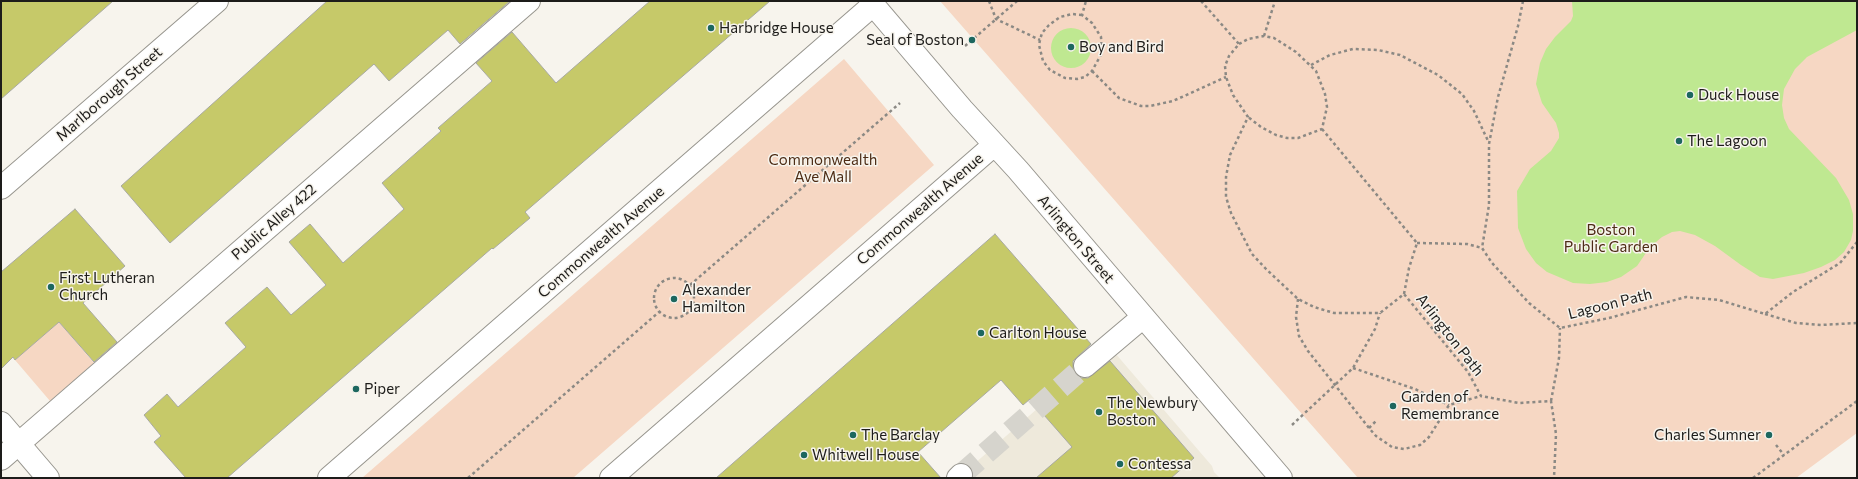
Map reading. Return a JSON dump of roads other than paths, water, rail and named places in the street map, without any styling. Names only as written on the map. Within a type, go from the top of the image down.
[{"type":"main road","name":"Marlborough Street","points":[[1,188],[217,1]]},
{"type":"main road","name":"Public Alley 422","points":[[1,459],[529,1]]},
{"type":"main road","name":"Arlington Street","points":[[872,3],[994,145],[1018,170],[1277,477]]},
{"type":"main road","name":"Commonwealth Avenue","points":[[329,478],[872,3]]},
{"type":"main road","name":"Commonwealth Avenue","points":[[612,478],[994,145]]},
{"type":"main road","points":[[1085,366],[1143,317]]},
{"type":"main road","points":[[1,423],[48,478]]},
{"type":"tunnel","points":[[961,475],[1085,366]]},
{"type":"place","name":"Harbridge House","points":[[711,28]]},
{"type":"place","name":"Seal of Boston","points":[[972,40]]},
{"type":"place","name":"Boy and Bird","points":[[1071,47]]},
{"type":"place","name":"Duck House","points":[[1690,95]]},
{"type":"place","name":"The Lagoon","points":[[1679,141]]},
{"type":"place","name":"First Lutheran Church","points":[[51,287]]},
{"type":"place","name":"Alexander Hamilton","points":[[674,299]]},
{"type":"place","name":"Carlton House","points":[[981,333]]},
{"type":"place","name":"Piper","points":[[356,389]]},
{"type":"place","name":"Garden of Remembrance","points":[[1393,406]]},
{"type":"place","name":"The Newbury Boston","points":[[1099,412]]},
{"type":"place","name":"The Barclay","points":[[853,435]]},
{"type":"place","name":"Charles Sumner","points":[[1769,435]]},
{"type":"place","name":"Whitwell House","points":[[804,455]]},
{"type":"place","name":"Contessa","points":[[1120,464]]},
{"type":"park label","name":"Commonwealth Ave Mall","points":[[823,168]]},
{"type":"park label","name":"Boston Public Garden","points":[[1611,238]]}]
